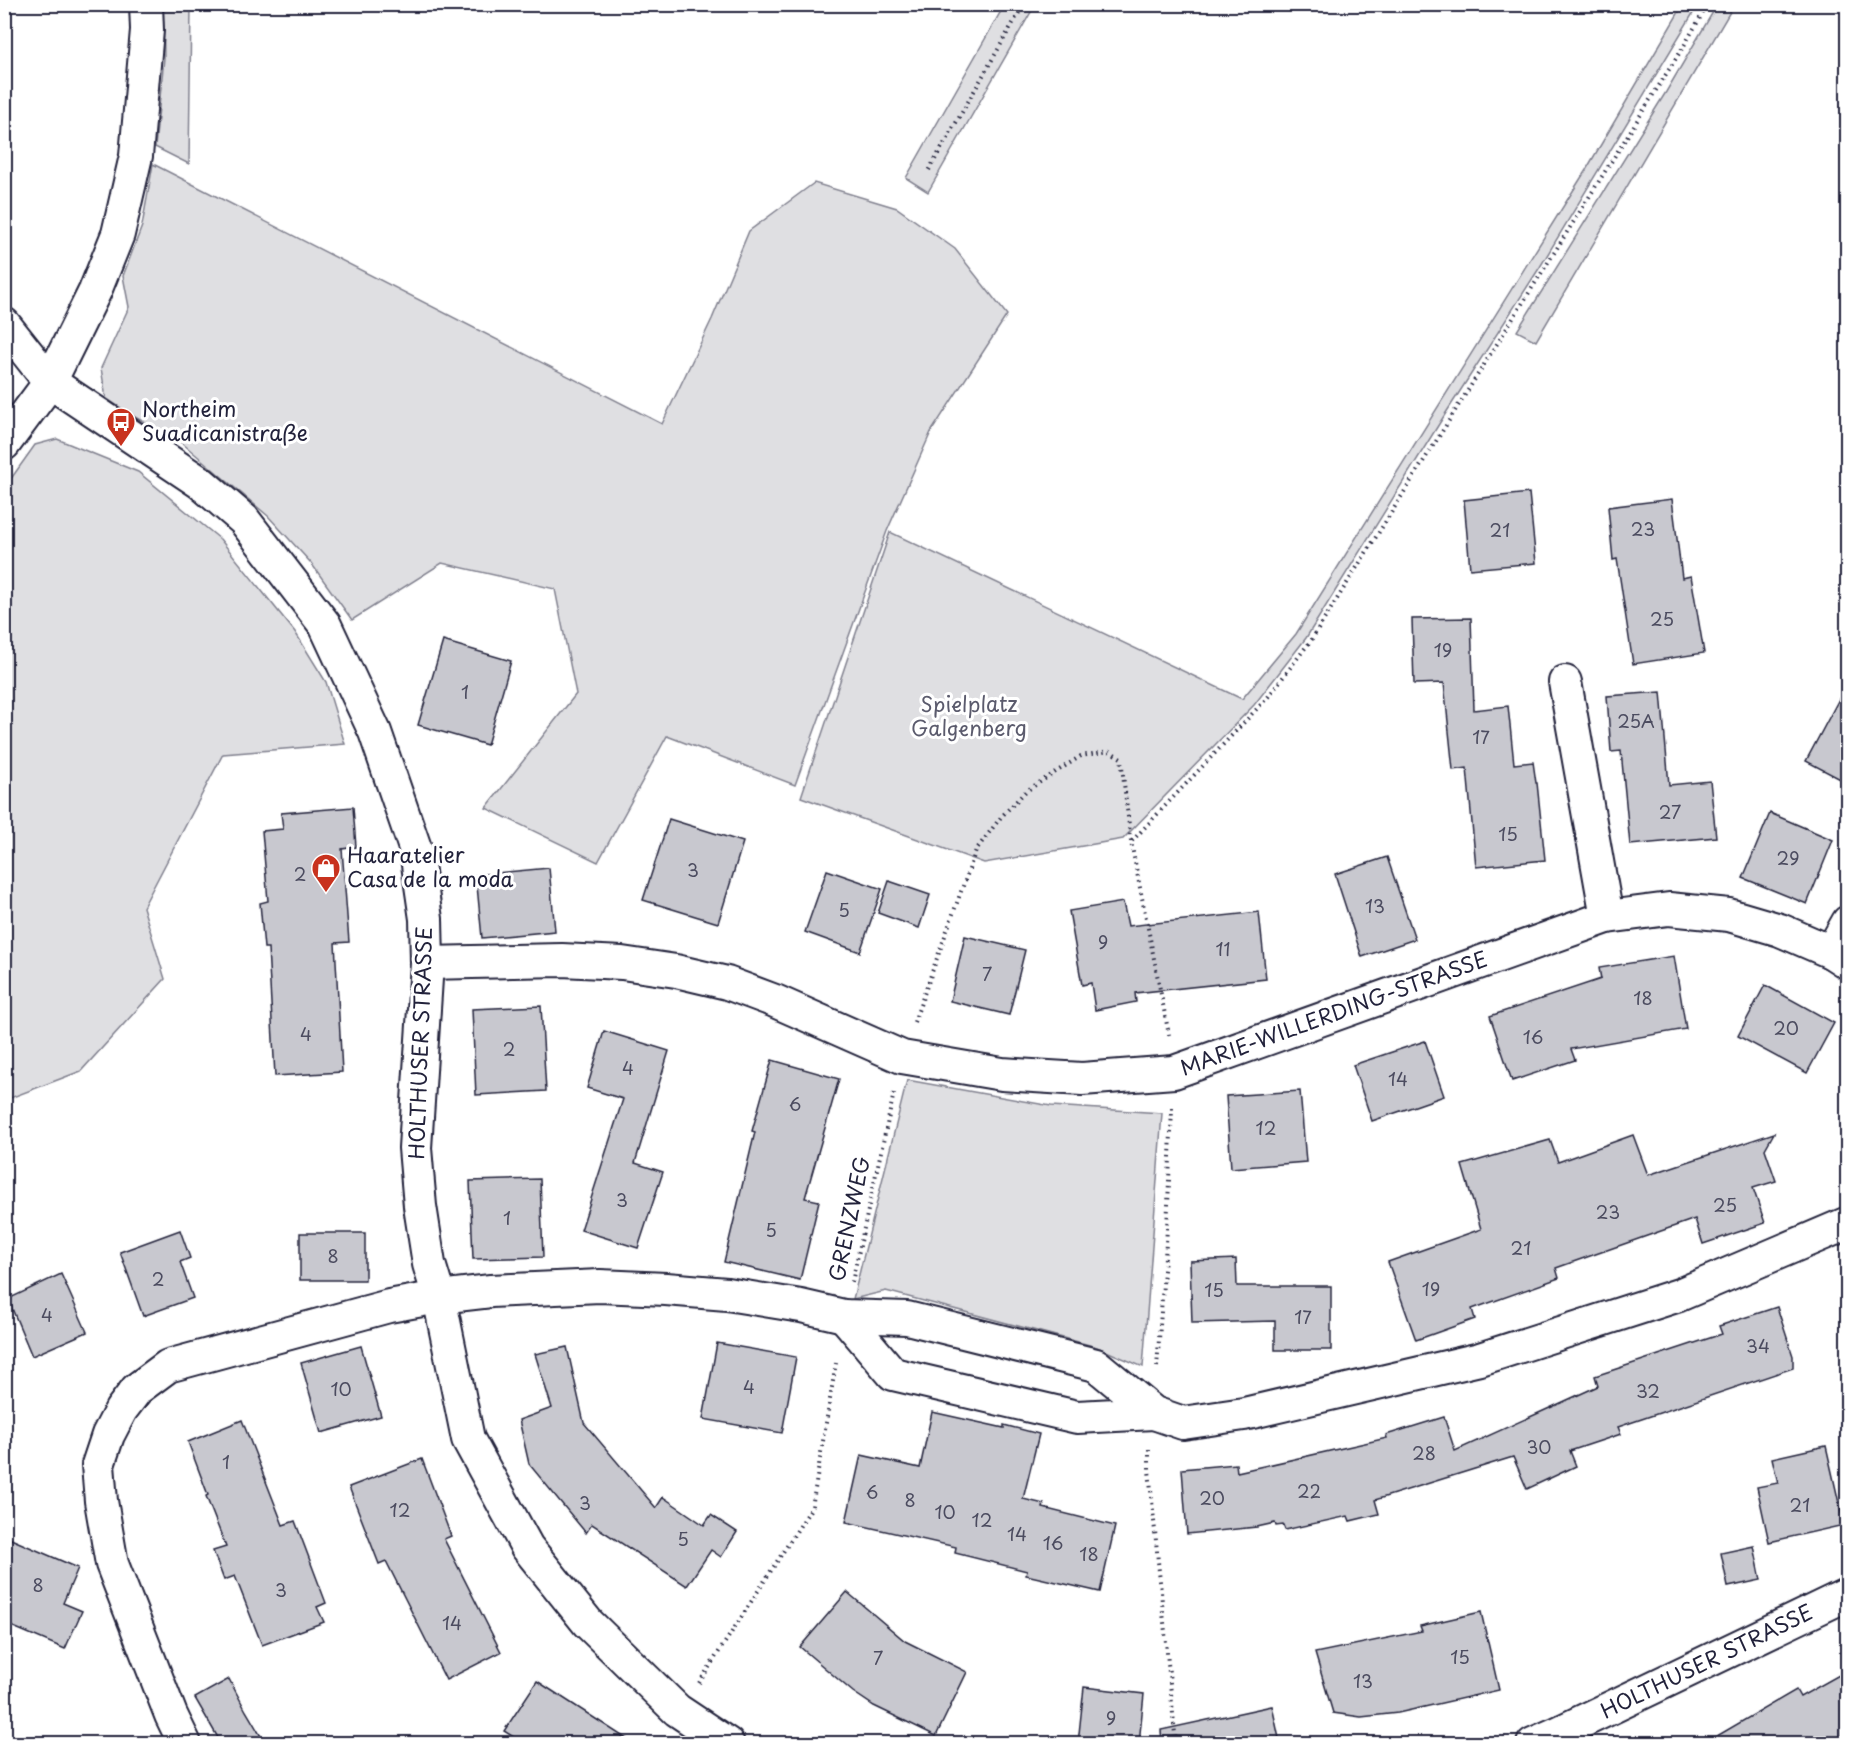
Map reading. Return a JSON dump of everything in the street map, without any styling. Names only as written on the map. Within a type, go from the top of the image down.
[{"type":"street","points":[[4,444],[51,382],[95,291],[118,234],[136,156],[147,30],[146,4]]},
{"type":"street","name":"HOLTHUSER STRASSE","points":[[4,324],[51,382],[201,483],[244,520],[325,625],[375,732],[416,850],[426,920],[427,963],[415,1148],[420,1206],[429,1264],[439,1297],[468,1439],[526,1547],[588,1623],[677,1710],[728,1743]]},
{"type":"street","points":[[1565,682],[1607,917]]},
{"type":"street","name":"MARIE-WILLERDING-STRASSE","points":[[427,963],[562,960],[622,963],[676,971],[727,983],[776,1001],[902,1057],[1002,1074],[1082,1079],[1174,1072],[1607,917],[1669,909],[1729,915],[1780,930],[1839,957]]},
{"type":"street","points":[[1839,957],[1848,922]]},
{"type":"street","points":[[185,1743],[171,1715],[112,1564],[101,1500],[98,1465],[108,1435],[121,1410],[136,1389],[168,1366],[388,1306],[439,1297],[491,1291],[600,1286],[666,1289],[727,1294],[801,1306],[844,1316],[907,1318],[1096,1365],[1154,1413],[1183,1423],[1245,1414],[1480,1359],[1679,1295],[1848,1223]]},
{"type":"street","points":[[844,1316],[893,1374],[1077,1418],[1154,1413]]},
{"type":"street","name":"HOLTHUSER STRASSE","points":[[1533,1743],[1848,1594]]},
{"type":"path","points":[[929,170],[1024,4]]},
{"type":"path","points":[[1157,1366],[1167,1230],[1174,1072],[1168,1029],[1131,842],[1268,697],[1312,639],[1708,4]]},
{"type":"path","name":"GRENZWEG","points":[[677,1710],[695,1689],[812,1507],[844,1316],[902,1057],[976,850],[1001,817],[1026,791],[1081,756],[1110,751],[1121,758],[1131,842]]},
{"type":"path","points":[[1148,1456],[1176,1743]]},
{"type":"green space","points":[[1005,4],[1035,5],[928,192],[906,178]]},
{"type":"green space","points":[[163,5],[191,5],[189,164],[155,147],[164,58]]},
{"type":"green space","name":"Spielplatz Galgenberg","points":[[1683,5],[1698,5],[1540,267],[1306,638],[1254,705],[1123,839],[984,863],[801,797],[890,532],[1242,699],[1296,634],[1586,170]]},
{"type":"green space","points":[[1717,5],[1734,5],[1536,341],[1517,331],[1666,92]]},
{"type":"green space","points":[[153,164],[662,424],[712,319],[749,231],[814,183],[897,208],[955,249],[1007,315],[931,432],[887,531],[795,785],[667,736],[598,862],[486,808],[576,694],[555,589],[442,563],[352,620],[311,563],[268,516],[182,443],[106,398],[101,368],[129,307],[123,276],[142,226]]},
{"type":"green space","points":[[57,439],[138,472],[220,539],[295,632],[326,682],[345,744],[223,754],[143,907],[165,979],[81,1071],[5,1100],[5,487],[35,445]]},
{"type":"green space","points":[[907,1080],[1051,1106],[1162,1113],[1143,1367],[1097,1347],[886,1291],[853,1299]]},
{"type":"building","points":[[1529,493],[1536,563],[1470,569],[1464,500]]},
{"type":"building","points":[[1672,499],[1682,578],[1691,576],[1704,653],[1633,664],[1617,559],[1613,560],[1608,507]]},
{"type":"building","points":[[1471,618],[1474,710],[1508,706],[1514,764],[1533,762],[1545,860],[1476,867],[1467,768],[1453,770],[1444,683],[1414,684],[1412,619]]},
{"type":"building","points":[[443,641],[511,661],[487,745],[418,725]]},
{"type":"building","points":[[1848,682],[1848,783],[1806,761]]},
{"type":"building","points":[[1661,692],[1669,785],[1710,781],[1716,837],[1630,845],[1621,751],[1611,752],[1607,696]]},
{"type":"building","points":[[353,807],[356,847],[342,849],[349,942],[335,943],[342,1072],[275,1076],[268,948],[264,948],[260,903],[268,901],[262,831],[283,829],[281,813]]},
{"type":"building","points":[[1770,813],[1833,840],[1807,904],[1743,878]]},
{"type":"building","points":[[669,819],[743,842],[718,923],[643,900]]},
{"type":"building","points":[[1387,857],[1415,939],[1362,957],[1335,874]]},
{"type":"building","points":[[549,868],[555,931],[482,938],[476,875]]},
{"type":"building","points":[[827,870],[882,889],[860,952],[805,932]]},
{"type":"building","points":[[889,881],[930,895],[919,928],[878,913]]},
{"type":"building","points":[[1123,902],[1128,926],[1259,912],[1266,979],[1135,993],[1136,1002],[1095,1010],[1091,983],[1082,985],[1069,911]]},
{"type":"building","points":[[965,936],[1025,950],[1009,1015],[950,1001]]},
{"type":"building","points":[[1674,956],[1686,1029],[1571,1049],[1575,1060],[1512,1081],[1490,1016],[1601,979],[1599,968]]},
{"type":"building","points":[[1765,985],[1834,1023],[1807,1073],[1738,1036]]},
{"type":"building","points":[[541,1006],[546,1091],[476,1095],[472,1009]]},
{"type":"building","points":[[604,1031],[669,1051],[635,1163],[663,1172],[638,1248],[581,1230],[623,1099],[587,1088]]},
{"type":"building","points":[[1425,1041],[1444,1096],[1372,1121],[1353,1065]]},
{"type":"building","points":[[772,1060],[839,1079],[805,1198],[819,1201],[800,1280],[724,1262],[755,1132],[752,1131]]},
{"type":"building","points":[[1300,1091],[1306,1162],[1231,1168],[1226,1096]]},
{"type":"building","points":[[1774,1133],[1765,1149],[1776,1181],[1753,1188],[1765,1223],[1703,1244],[1695,1219],[1556,1268],[1559,1278],[1472,1309],[1475,1319],[1416,1340],[1388,1262],[1481,1229],[1462,1165],[1550,1140],[1558,1162],[1633,1135],[1648,1175]]},
{"type":"building","points":[[540,1179],[543,1257],[473,1259],[470,1181]]},
{"type":"building","points":[[180,1230],[190,1258],[180,1262],[193,1298],[143,1316],[120,1252]]},
{"type":"building","points":[[300,1233],[365,1233],[365,1280],[300,1280]]},
{"type":"building","points":[[1236,1259],[1237,1286],[1331,1286],[1331,1350],[1275,1350],[1275,1321],[1192,1323],[1190,1261]]},
{"type":"building","points":[[61,1274],[87,1332],[32,1356],[8,1299]]},
{"type":"building","points":[[1777,1307],[1793,1356],[1793,1368],[1618,1427],[1621,1434],[1570,1451],[1576,1466],[1527,1489],[1513,1457],[1375,1500],[1379,1514],[1350,1521],[1348,1516],[1285,1530],[1283,1525],[1276,1526],[1275,1523],[1187,1534],[1182,1469],[1236,1464],[1237,1472],[1387,1438],[1386,1435],[1444,1417],[1455,1451],[1598,1386],[1595,1376],[1722,1334],[1719,1326]]},
{"type":"building","points":[[717,1343],[796,1357],[782,1433],[703,1419]]},
{"type":"building","points":[[361,1346],[381,1416],[321,1433],[301,1363]]},
{"type":"building","points":[[567,1347],[584,1423],[656,1508],[663,1497],[704,1525],[711,1515],[737,1532],[721,1557],[711,1550],[687,1586],[592,1524],[586,1533],[529,1464],[519,1420],[552,1408],[535,1354]]},
{"type":"building","points":[[932,1412],[1039,1434],[1023,1499],[1044,1504],[1043,1508],[1115,1526],[1100,1592],[1026,1575],[1027,1571],[955,1553],[956,1547],[846,1522],[861,1455],[920,1468]]},
{"type":"building","points":[[242,1420],[283,1525],[295,1521],[326,1603],[317,1607],[324,1622],[262,1645],[235,1576],[224,1580],[213,1551],[226,1547],[188,1442]]},
{"type":"building","points":[[1826,1446],[1844,1525],[1769,1542],[1757,1487],[1778,1483],[1772,1458]]},
{"type":"building","points":[[422,1459],[451,1536],[444,1539],[501,1652],[446,1680],[386,1561],[379,1564],[349,1487]]},
{"type":"building","points":[[4,1536],[78,1568],[63,1603],[82,1611],[65,1649],[4,1623]]},
{"type":"building","points":[[1754,1546],[1761,1580],[1728,1587],[1721,1553]]},
{"type":"building","points":[[847,1592],[905,1641],[967,1672],[936,1736],[874,1706],[853,1692],[800,1647]]},
{"type":"building","points":[[1481,1612],[1499,1690],[1398,1713],[1361,1717],[1333,1713],[1315,1653],[1422,1631],[1420,1626]]},
{"type":"building","points":[[1848,1670],[1848,1743],[1705,1743],[1796,1690],[1800,1697]]},
{"type":"building","points":[[229,1679],[265,1743],[221,1743],[195,1698]]},
{"type":"building","points":[[537,1681],[633,1743],[523,1743],[504,1731]]},
{"type":"building","points":[[1084,1687],[1144,1694],[1139,1743],[1078,1743]]},
{"type":"building","points":[[1272,1706],[1280,1743],[1162,1743],[1161,1730]]},
{"type":"place","name":"Northeim Suadicanistraße","points":[[121,448]]},
{"type":"place","name":"Haaratelier Casa de la moda","points":[[326,894]]}]
